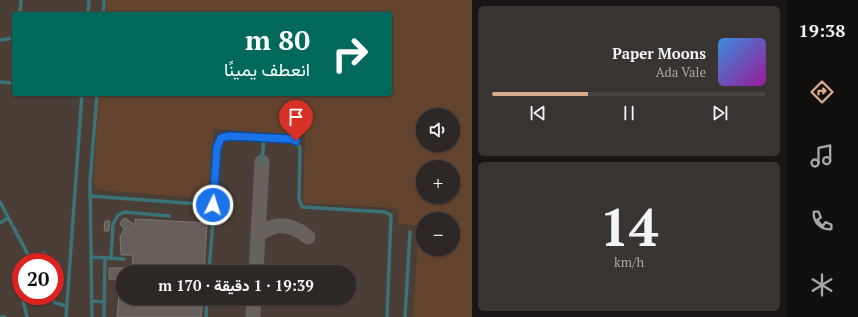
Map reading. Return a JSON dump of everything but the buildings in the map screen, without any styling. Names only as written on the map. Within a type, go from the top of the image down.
[{"type":"lane","points":[[20,12],[21,0]]},
{"type":"lane","points":[[88,12],[89,0]]},
{"type":"lane","points":[[103,12],[104,0]]},
{"type":"lane","points":[[0,40],[12,38]]},
{"type":"lane","points":[[0,82],[12,84]]},
{"type":"lane","points":[[66,317],[82,96]]},
{"type":"lane","points":[[92,317],[90,196],[96,96]]},
{"type":"lane","points":[[209,265],[219,141],[227,136],[292,139],[298,143],[300,151],[299,199],[302,207],[387,212],[391,215],[393,220],[387,317]]},
{"type":"lane","points":[[262,162],[264,138]]},
{"type":"lane","points":[[90,196],[213,205]]},
{"type":"lane","points":[[0,202],[27,253]]},
{"type":"lane","points":[[111,258],[113,224],[118,215],[124,212],[169,216]]},
{"type":"lane","points":[[0,223],[8,218]]},
{"type":"lane","points":[[405,317],[410,232]]},
{"type":"lane","points":[[91,257],[124,259]]},
{"type":"lane","points":[[104,317],[105,258]]},
{"type":"lane","points":[[92,301],[105,302]]},
{"type":"lane","points":[[24,305],[27,317]]},
{"type":"lane","points":[[63,305],[67,306]]},
{"type":"lane","points":[[206,317],[207,305]]},
{"type":"lane","points":[[0,317],[5,317]]},
{"type":"shaded area","points":[[0,0],[472,0],[472,317],[0,317]]},
{"type":"shaded area","points":[[106,0],[472,0],[472,317],[413,317],[417,256],[460,256],[460,212],[416,212],[416,225],[398,224],[398,208],[303,203],[305,135],[214,129],[209,199],[97,189],[93,184],[99,96],[392,96],[392,12],[105,12]]},
{"type":"taxiway","points":[[256,265],[262,162]]},
{"type":"taxiway","points":[[258,235],[271,228],[283,226],[302,232],[308,237]]},
{"type":"taxiway","points":[[253,317],[254,305]]},
{"type":"route","points":[[213,205],[217,147],[221,138],[230,136],[292,139],[296,141]]}]
